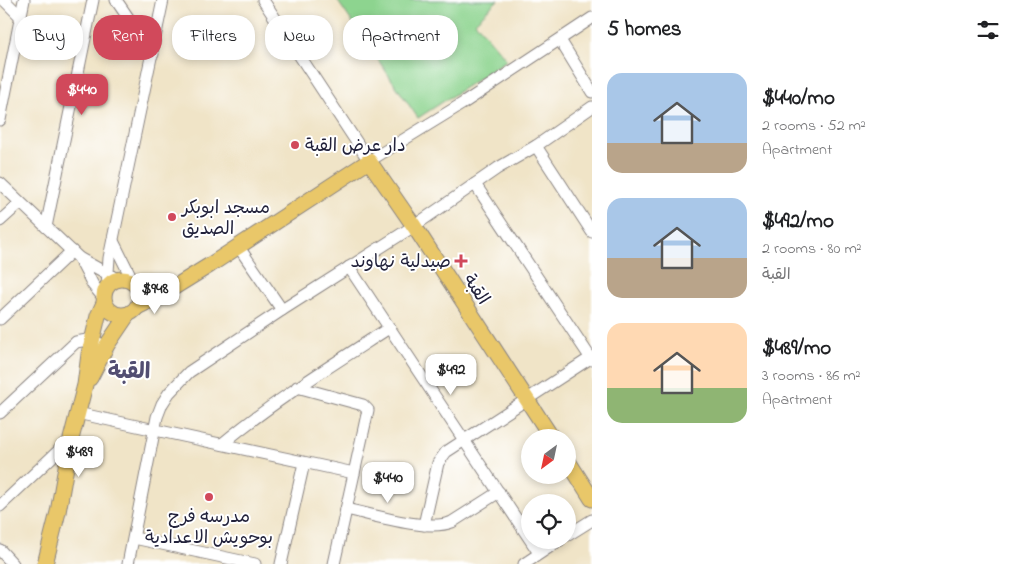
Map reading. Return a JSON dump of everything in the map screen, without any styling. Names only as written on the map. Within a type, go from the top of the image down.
[{"type":"main road","name":"القبة","points":[[369,161],[414,226],[546,429]]},
{"type":"main road","points":[[99,343],[133,311],[160,296],[369,161]]},
{"type":"main road","points":[[45,564],[58,512],[70,439],[99,343],[98,316],[108,288],[124,279],[135,285],[140,296],[133,311]]},
{"type":"main road","points":[[108,288],[111,312],[116,315],[133,311]]},
{"type":"main road","points":[[576,474],[592,499]]},
{"type":"street","points":[[4,0],[19,15]]},
{"type":"street","points":[[21,15],[24,0]]},
{"type":"street","points":[[46,228],[93,0]]},
{"type":"street","points":[[116,0],[126,15]]},
{"type":"street","points":[[160,15],[163,0]]},
{"type":"street","points":[[263,0],[369,161],[592,18]]},
{"type":"street","points":[[560,40],[592,92]]},
{"type":"street","points":[[0,120],[3,91],[15,42]]},
{"type":"street","points":[[108,288],[113,241],[152,60]]},
{"type":"street","points":[[128,564],[154,430],[162,404],[169,393],[189,372],[536,146],[592,107]]},
{"type":"street","points":[[536,146],[592,232]]},
{"type":"street","points":[[0,183],[76,254],[108,288]]},
{"type":"street","points":[[424,525],[438,463],[446,452],[591,358],[475,184]]},
{"type":"street","points":[[0,221],[20,202]]},
{"type":"street","points":[[113,241],[135,285]]},
{"type":"street","points":[[238,246],[282,310]]},
{"type":"street","points":[[76,254],[94,285],[108,288]]},
{"type":"street","points":[[0,319],[76,254]]},
{"type":"street","points":[[349,268],[539,554]]},
{"type":"street","points":[[222,444],[258,414],[389,328]]},
{"type":"street","points":[[0,413],[76,342],[83,340],[99,343]]},
{"type":"street","points":[[298,387],[366,407],[368,412],[334,564]]},
{"type":"street","points":[[77,413],[354,473]]},
{"type":"street","points":[[0,506],[70,439]]},
{"type":"street","points":[[281,564],[304,463]]},
{"type":"street","points":[[346,509],[424,525],[444,525],[452,522],[499,492]]},
{"type":"street","points":[[576,530],[592,520]]},
{"type":"street","points":[[134,538],[255,564]]},
{"type":"street","points":[[524,564],[546,549]]},
{"type":"street","points":[[0,550],[9,562]]},
{"type":"green space","points":[[337,0],[498,0],[475,22],[507,60],[418,118],[378,60],[458,60],[458,15],[347,15]]},
{"type":"place","name":"دار عرض القبة","points":[[295,145]]},
{"type":"place","name":"مسجد ابوبكر الصديق","points":[[172,217]]},
{"type":"place","name":"صيدلية نهاوند","points":[[461,261]]},
{"type":"place","name":"مدرسه فرج بوحويش الاعدادية","points":[[209,497]]},
{"type":"district","name":"القبة","points":[[129,370]]}]
